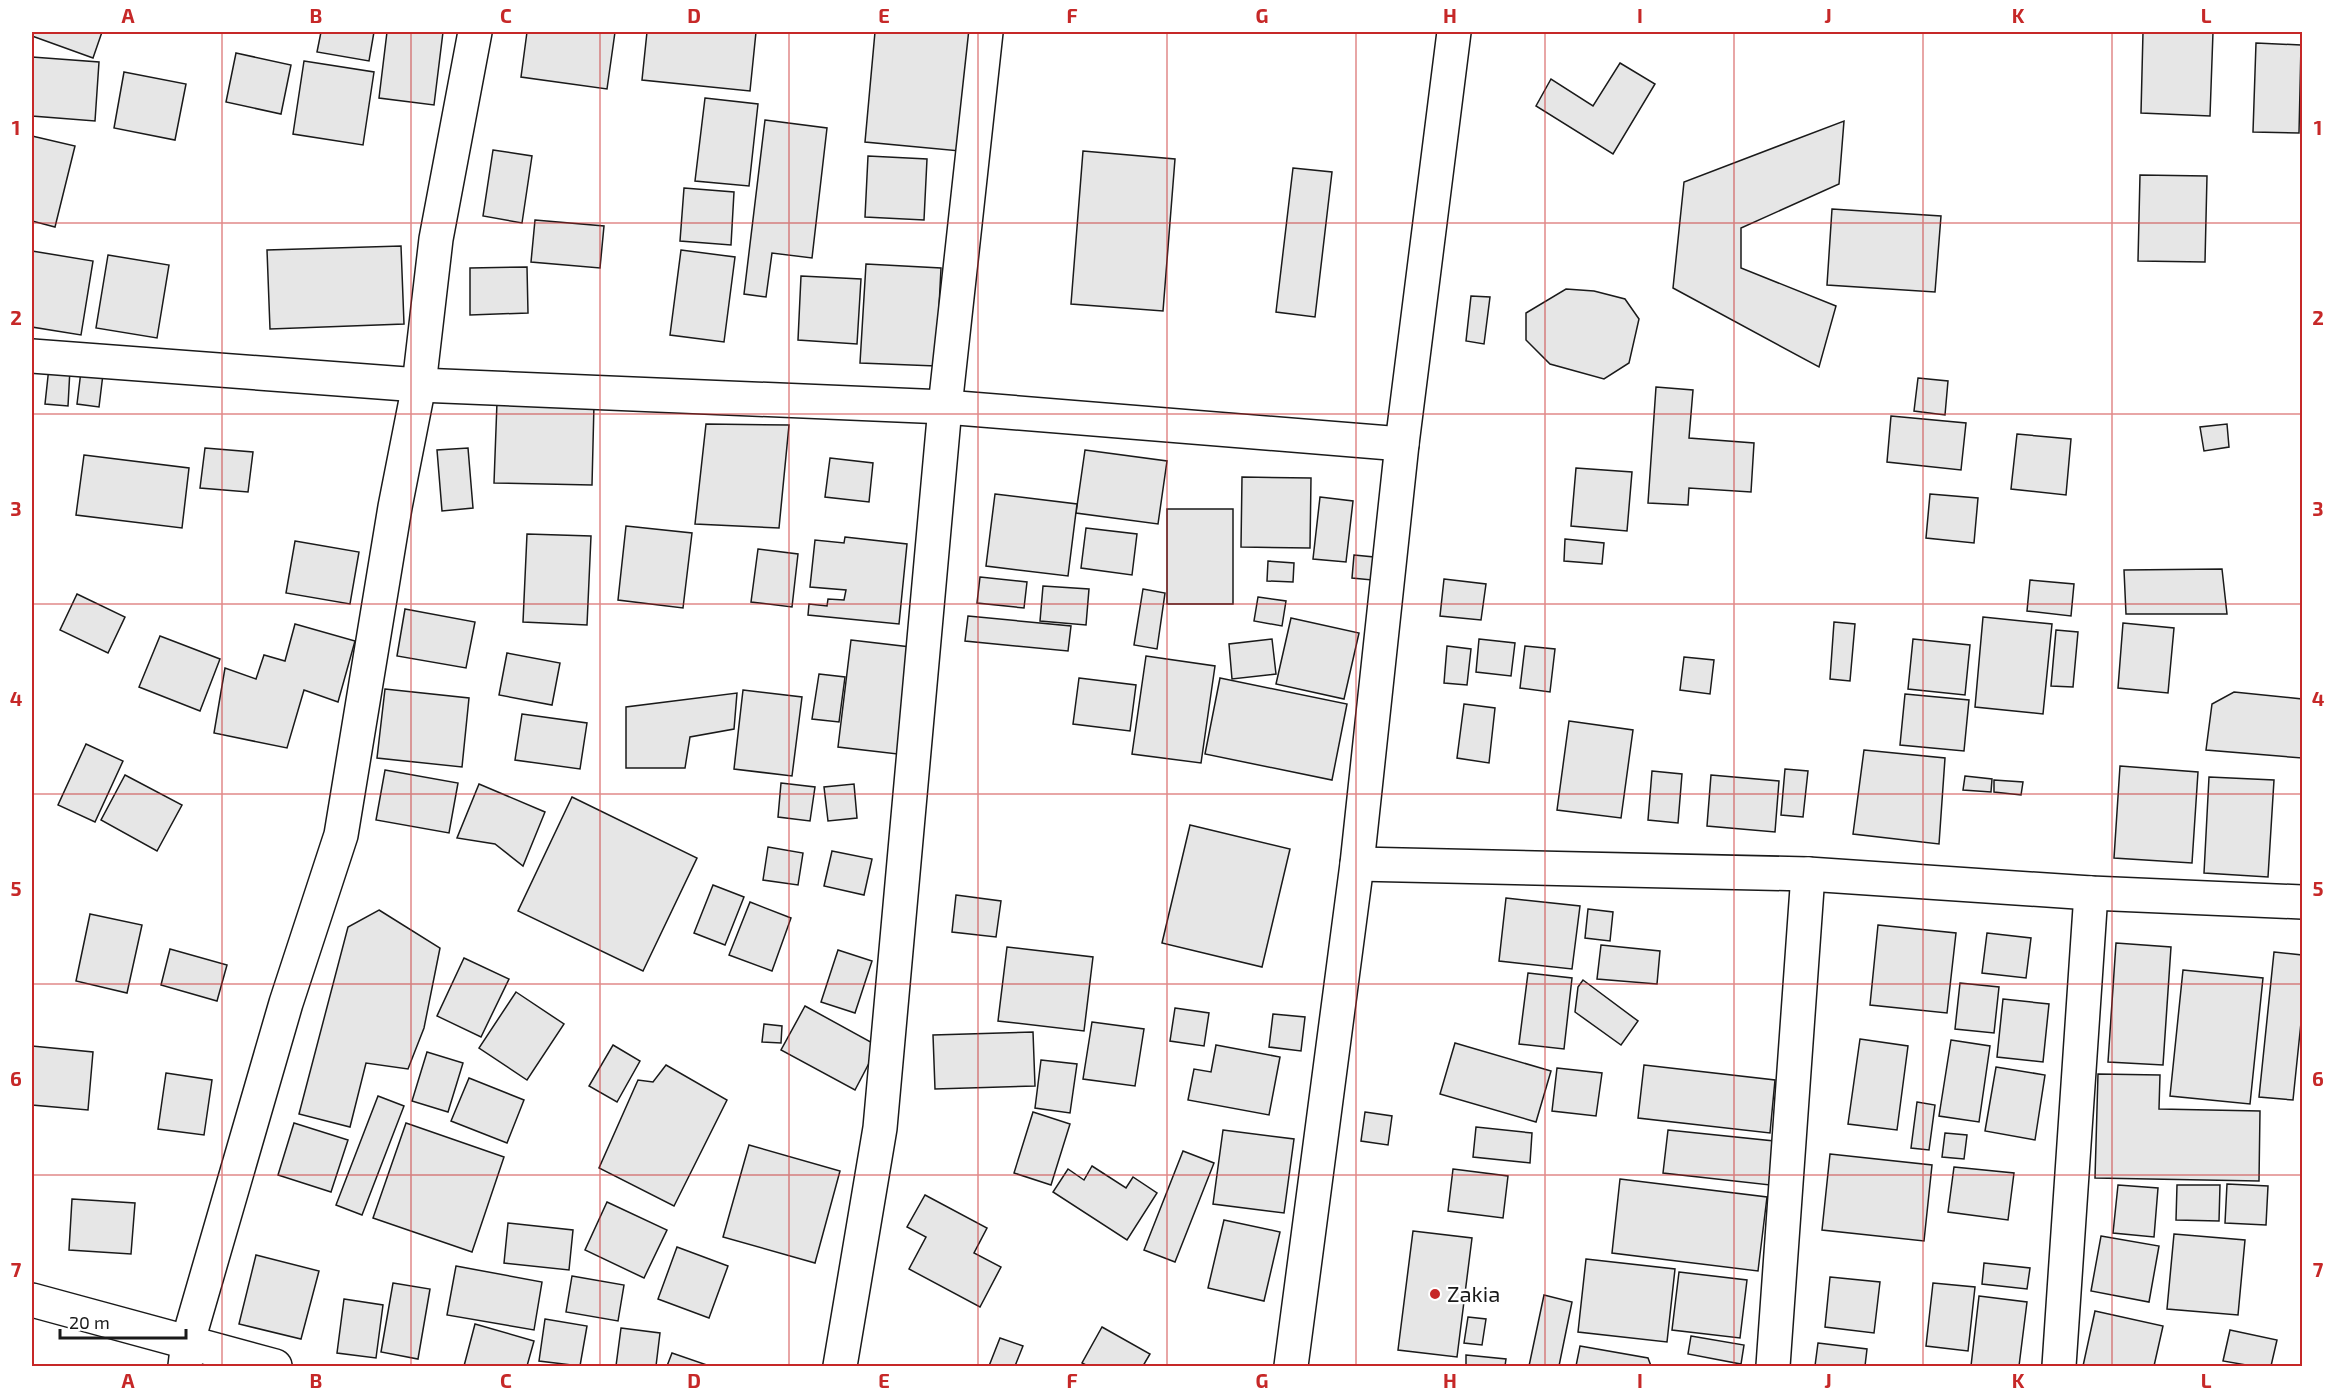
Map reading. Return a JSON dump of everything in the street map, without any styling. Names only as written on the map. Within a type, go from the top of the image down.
[{"type":"street","points":[[186,1354],[286,1003],[341,835],[395,507],[418,385],[436,239],[475,32]]},
{"type":"street","points":[[840,1366],[880,1128],[945,407],[986,32]]},
{"type":"street","points":[[1291,1366],[1357,864],[1402,444],[1454,32]]},
{"type":"street","points":[[32,356],[418,385],[945,407],[1402,444]]},
{"type":"street","points":[[1357,864],[1808,874],[2091,893],[2302,902]]},
{"type":"street","points":[[1773,1366],[1808,874]]},
{"type":"street","points":[[2059,1366],[2091,893]]},
{"type":"street","points":[[32,1300],[186,1354],[275,1366]]},
{"type":"building","points":[[33,32],[102,32],[93,58],[32,36]]},
{"type":"building","points":[[321,32],[374,32],[369,61],[317,52]]},
{"type":"building","points":[[387,32],[443,32],[434,105],[379,98]]},
{"type":"building","points":[[527,32],[615,32],[607,89],[521,77]]},
{"type":"building","points":[[647,32],[756,32],[750,91],[642,80]]},
{"type":"building","points":[[875,32],[971,32],[960,151],[865,142]]},
{"type":"building","points":[[2143,32],[2213,32],[2210,116],[2141,113]]},
{"type":"building","points":[[2256,43],[2301,45],[2299,133],[2253,132]]},
{"type":"building","points":[[236,53],[291,65],[281,114],[226,102]]},
{"type":"building","points":[[32,57],[99,62],[95,121],[32,116]]},
{"type":"building","points":[[304,61],[374,72],[363,145],[293,134]]},
{"type":"building","points":[[1620,63],[1655,84],[1613,154],[1536,106],[1551,79],[1593,106]]},
{"type":"building","points":[[124,72],[186,84],[175,140],[114,128]]},
{"type":"building","points":[[705,98],[758,104],[749,186],[695,181]]},
{"type":"building","points":[[765,120],[827,128],[812,258],[772,253],[766,297],[744,294]]},
{"type":"building","points":[[1844,121],[1839,184],[1741,228],[1741,268],[1836,306],[1819,367],[1673,288],[1684,182]]},
{"type":"building","points":[[32,136],[75,146],[55,227],[32,221]]},
{"type":"building","points":[[493,150],[532,156],[522,223],[483,216]]},
{"type":"building","points":[[1083,151],[1175,159],[1163,311],[1071,304]]},
{"type":"building","points":[[868,156],[927,159],[924,220],[865,217]]},
{"type":"building","points":[[1293,168],[1332,172],[1315,317],[1276,312]]},
{"type":"building","points":[[2140,175],[2207,176],[2205,262],[2138,261]]},
{"type":"building","points":[[684,188],[734,192],[731,245],[680,241]]},
{"type":"building","points":[[1832,209],[1941,216],[1935,292],[1827,285]]},
{"type":"building","points":[[535,220],[604,226],[600,268],[531,262]]},
{"type":"building","points":[[401,246],[404,324],[270,329],[267,250]]},
{"type":"building","points":[[681,250],[735,257],[724,342],[670,335]]},
{"type":"building","points":[[32,251],[93,261],[81,335],[32,327]]},
{"type":"building","points":[[108,255],[169,265],[157,338],[96,328]]},
{"type":"building","points":[[866,264],[941,268],[936,366],[860,363]]},
{"type":"building","points":[[527,267],[528,313],[470,315],[470,268]]},
{"type":"building","points":[[801,276],[861,279],[857,344],[798,340]]},
{"type":"building","points":[[1566,289],[1594,291],[1625,299],[1639,319],[1629,363],[1604,379],[1550,364],[1526,340],[1526,313]]},
{"type":"building","points":[[1471,296],[1490,297],[1484,344],[1466,341]]},
{"type":"building","points":[[49,367],[70,369],[68,406],[45,404]]},
{"type":"building","points":[[81,371],[103,374],[99,407],[77,404]]},
{"type":"building","points":[[1918,378],[1948,381],[1945,415],[1914,411]]},
{"type":"building","points":[[1656,387],[1693,390],[1689,438],[1754,443],[1751,492],[1689,488],[1688,505],[1648,503]]},
{"type":"building","points":[[497,402],[594,404],[592,485],[494,483]]},
{"type":"building","points":[[1891,416],[1966,423],[1961,470],[1887,462]]},
{"type":"building","points":[[706,424],[789,425],[779,528],[695,524]]},
{"type":"building","points":[[2227,424],[2229,447],[2204,451],[2200,427]]},
{"type":"building","points":[[2017,434],[2071,439],[2066,495],[2011,489]]},
{"type":"building","points":[[205,448],[253,452],[248,492],[200,488]]},
{"type":"building","points":[[468,448],[473,508],[442,511],[437,450]]},
{"type":"building","points":[[1085,450],[1167,461],[1158,524],[1076,513]]},
{"type":"building","points":[[84,455],[189,468],[182,528],[76,515]]},
{"type":"building","points":[[830,458],[873,463],[869,502],[825,497]]},
{"type":"building","points":[[1576,468],[1632,472],[1627,531],[1571,526]]},
{"type":"building","points":[[1242,477],[1311,478],[1310,548],[1241,547]]},
{"type":"building","points":[[995,494],[1077,504],[1068,576],[986,566]]},
{"type":"building","points":[[1930,494],[1978,498],[1974,543],[1926,538]]},
{"type":"building","points":[[1320,497],[1353,501],[1346,562],[1313,559]]},
{"type":"building","points":[[1167,509],[1233,509],[1233,604],[1167,604]]},
{"type":"building","points":[[626,526],[692,533],[683,608],[618,600]]},
{"type":"building","points":[[1086,528],[1137,534],[1132,575],[1081,568]]},
{"type":"building","points":[[527,534],[591,536],[587,625],[523,622]]},
{"type":"building","points":[[845,537],[907,544],[899,624],[808,615],[809,604],[827,606],[828,599],[844,600],[846,590],[810,587],[815,540],[844,543]]},
{"type":"building","points":[[1565,539],[1604,543],[1602,564],[1564,561]]},
{"type":"building","points":[[295,541],[359,552],[350,604],[286,593]]},
{"type":"building","points":[[758,549],[798,554],[792,607],[751,602]]},
{"type":"building","points":[[1354,555],[1374,557],[1372,580],[1352,578]]},
{"type":"building","points":[[1268,561],[1294,563],[1293,582],[1267,581]]},
{"type":"building","points":[[2222,569],[2227,614],[2126,614],[2124,570]]},
{"type":"building","points":[[980,577],[1027,582],[1024,608],[977,603]]},
{"type":"building","points":[[1444,579],[1486,584],[1481,620],[1440,616]]},
{"type":"building","points":[[2030,580],[2074,584],[2071,616],[2027,611]]},
{"type":"building","points":[[1043,586],[1089,589],[1086,625],[1040,621]]},
{"type":"building","points":[[1143,589],[1165,593],[1157,649],[1134,645]]},
{"type":"building","points":[[77,594],[125,617],[108,653],[60,630]]},
{"type":"building","points":[[1258,597],[1286,601],[1282,626],[1254,621]]},
{"type":"building","points":[[405,609],[475,622],[466,668],[397,656]]},
{"type":"building","points":[[968,616],[1071,626],[1068,651],[965,641]]},
{"type":"building","points":[[1983,617],[2052,624],[2043,714],[1975,707]]},
{"type":"building","points":[[1291,618],[1359,633],[1344,699],[1276,684]]},
{"type":"building","points":[[1834,622],[1855,624],[1850,681],[1830,679]]},
{"type":"building","points":[[2123,623],[2174,628],[2168,693],[2118,688]]},
{"type":"building","points":[[295,624],[355,641],[338,702],[304,690],[287,748],[214,733],[225,668],[256,679],[264,655],[285,661]]},
{"type":"building","points":[[2056,630],[2078,632],[2073,687],[2051,686]]},
{"type":"building","points":[[160,636],[220,659],[200,711],[139,687]]},
{"type":"building","points":[[1272,639],[1276,674],[1232,679],[1229,644]]},
{"type":"building","points":[[1479,639],[1515,643],[1511,676],[1476,672]]},
{"type":"building","points":[[1913,639],[1970,645],[1965,695],[1908,689]]},
{"type":"building","points":[[851,640],[919,648],[906,755],[838,747]]},
{"type":"building","points":[[1447,646],[1471,649],[1467,685],[1444,683]]},
{"type":"building","points":[[1525,646],[1555,649],[1550,692],[1520,688]]},
{"type":"building","points":[[507,653],[560,663],[552,705],[499,695]]},
{"type":"building","points":[[1146,656],[1215,666],[1201,763],[1132,754]]},
{"type":"building","points":[[1684,657],[1714,660],[1710,694],[1680,690]]},
{"type":"building","points":[[819,674],[845,677],[839,722],[812,719]]},
{"type":"building","points":[[1079,678],[1136,685],[1130,731],[1073,724]]},
{"type":"building","points":[[1220,678],[1347,704],[1332,780],[1205,754]]},
{"type":"building","points":[[385,689],[469,698],[462,767],[377,758]]},
{"type":"building","points":[[743,690],[802,697],[792,776],[734,769]]},
{"type":"building","points":[[2234,692],[2302,699],[2302,758],[2206,750],[2212,704]]},
{"type":"building","points":[[737,693],[734,729],[690,737],[685,768],[626,768],[626,707]]},
{"type":"building","points":[[1905,694],[1969,700],[1964,751],[1900,745]]},
{"type":"building","points":[[1464,704],[1495,708],[1489,763],[1457,758]]},
{"type":"building","points":[[522,714],[587,723],[580,769],[515,760]]},
{"type":"building","points":[[1569,721],[1633,730],[1621,818],[1557,810]]},
{"type":"building","points":[[86,744],[123,761],[95,822],[58,805]]},
{"type":"building","points":[[1864,750],[1945,758],[1939,844],[1853,834]]},
{"type":"building","points":[[2120,766],[2198,772],[2192,863],[2114,858]]},
{"type":"building","points":[[1785,769],[1808,771],[1803,817],[1781,815]]},
{"type":"building","points":[[385,770],[458,783],[449,833],[376,820]]},
{"type":"building","points":[[1652,771],[1682,774],[1678,823],[1648,820]]},
{"type":"building","points":[[125,775],[182,805],[157,851],[101,820]]},
{"type":"building","points":[[1711,775],[1779,781],[1775,832],[1707,826]]},
{"type":"building","points":[[1965,776],[1992,779],[1991,792],[1963,790]]},
{"type":"building","points":[[2209,777],[2274,780],[2268,877],[2204,873]]},
{"type":"building","points":[[1994,780],[2023,782],[2021,795],[1994,792]]},
{"type":"building","points":[[781,783],[815,787],[810,821],[778,817]]},
{"type":"building","points":[[479,784],[545,812],[523,866],[495,844],[457,838]]},
{"type":"building","points":[[854,784],[857,818],[828,821],[824,787]]},
{"type":"building","points":[[572,797],[697,858],[643,971],[518,911]]},
{"type":"building","points":[[1190,825],[1290,849],[1262,967],[1162,943]]},
{"type":"building","points":[[768,847],[803,853],[798,885],[763,880]]},
{"type":"building","points":[[832,851],[872,859],[864,895],[824,886]]},
{"type":"building","points":[[713,885],[744,897],[725,945],[694,933]]},
{"type":"building","points":[[956,895],[1001,901],[996,937],[952,932]]},
{"type":"building","points":[[1506,898],[1580,906],[1572,969],[1499,961]]},
{"type":"building","points":[[750,902],[791,918],[772,971],[729,955]]},
{"type":"building","points":[[1588,909],[1613,912],[1610,941],[1585,938]]},
{"type":"building","points":[[379,910],[440,948],[424,1028],[408,1069],[366,1063],[350,1127],[299,1114],[348,927]]},
{"type":"building","points":[[90,914],[142,925],[127,993],[76,981]]},
{"type":"building","points":[[1878,925],[1956,933],[1947,1013],[1870,1005]]},
{"type":"building","points":[[1987,933],[2031,938],[2026,978],[1982,973]]},
{"type":"building","points":[[2116,943],[2171,947],[2163,1065],[2108,1062]]},
{"type":"building","points":[[1601,945],[1660,951],[1657,984],[1597,979]]},
{"type":"building","points":[[1007,947],[1093,957],[1084,1031],[998,1021]]},
{"type":"building","points":[[170,949],[227,965],[217,1001],[161,985]]},
{"type":"building","points":[[838,950],[872,961],[855,1013],[821,1002]]},
{"type":"building","points":[[2274,952],[2302,955],[2302,1013],[2293,1100],[2259,1097]]},
{"type":"building","points":[[464,958],[509,979],[481,1037],[437,1016]]},
{"type":"building","points":[[2183,970],[2263,978],[2250,1104],[2170,1096]]},
{"type":"building","points":[[1528,973],[1572,978],[1564,1049],[1519,1044]]},
{"type":"building","points":[[1583,980],[1638,1021],[1621,1045],[1575,1012],[1578,987]]},
{"type":"building","points":[[1960,983],[1999,987],[1994,1033],[1955,1029]]},
{"type":"building","points":[[516,992],[564,1024],[527,1080],[479,1048]]},
{"type":"building","points":[[2003,999],[2049,1004],[2043,1062],[1997,1057]]},
{"type":"building","points":[[805,1006],[878,1046],[855,1090],[781,1050]]},
{"type":"building","points":[[1175,1008],[1209,1013],[1204,1046],[1170,1041]]},
{"type":"building","points":[[1273,1014],[1305,1017],[1301,1051],[1269,1047]]},
{"type":"building","points":[[1092,1022],[1144,1029],[1135,1086],[1083,1079]]},
{"type":"building","points":[[764,1024],[782,1026],[781,1043],[762,1042]]},
{"type":"building","points":[[1033,1032],[1035,1086],[935,1089],[933,1035]]},
{"type":"building","points":[[1860,1039],[1908,1046],[1897,1130],[1848,1124]]},
{"type":"building","points":[[1951,1040],[1990,1046],[1979,1122],[1939,1116]]},
{"type":"building","points":[[1455,1043],[1551,1071],[1536,1122],[1440,1094]]},
{"type":"building","points":[[613,1045],[640,1061],[617,1102],[589,1086]]},
{"type":"building","points":[[1216,1045],[1280,1057],[1269,1115],[1188,1100],[1194,1069],[1211,1072]]},
{"type":"building","points":[[32,1046],[93,1052],[88,1110],[32,1105]]},
{"type":"building","points":[[427,1052],[463,1063],[448,1112],[412,1101]]},
{"type":"building","points":[[1041,1060],[1077,1064],[1070,1113],[1035,1108]]},
{"type":"building","points":[[666,1065],[727,1100],[674,1206],[599,1168],[638,1080],[653,1082]]},
{"type":"building","points":[[1644,1065],[1775,1080],[1770,1133],[1638,1118]]},
{"type":"building","points":[[1996,1067],[2045,1075],[2035,1140],[1985,1131]]},
{"type":"building","points":[[1557,1068],[1602,1073],[1596,1116],[1552,1111]]},
{"type":"building","points":[[166,1073],[212,1080],[204,1135],[158,1129]]},
{"type":"building","points":[[2098,1074],[2160,1075],[2159,1109],[2260,1111],[2259,1181],[2095,1178]]},
{"type":"building","points":[[469,1078],[524,1100],[507,1143],[451,1121]]},
{"type":"building","points":[[378,1096],[404,1106],[362,1215],[336,1205]]},
{"type":"building","points":[[1917,1102],[1935,1105],[1929,1150],[1911,1148]]},
{"type":"building","points":[[1033,1112],[1070,1124],[1051,1185],[1014,1173]]},
{"type":"building","points":[[1365,1112],[1392,1116],[1388,1145],[1361,1141]]},
{"type":"building","points":[[294,1123],[348,1140],[331,1192],[278,1175]]},
{"type":"building","points":[[406,1123],[504,1157],[472,1252],[373,1218]]},
{"type":"building","points":[[1476,1127],[1532,1133],[1530,1163],[1473,1157]]},
{"type":"building","points":[[1223,1130],[1294,1139],[1284,1213],[1213,1204]]},
{"type":"building","points":[[1668,1130],[1774,1141],[1770,1185],[1663,1173]]},
{"type":"building","points":[[1945,1133],[1967,1135],[1964,1159],[1942,1157]]},
{"type":"building","points":[[749,1145],[840,1171],[815,1263],[723,1237]]},
{"type":"building","points":[[1183,1151],[1214,1163],[1175,1262],[1144,1250]]},
{"type":"building","points":[[1830,1154],[1932,1165],[1924,1241],[1822,1230]]},
{"type":"building","points":[[1092,1166],[1126,1188],[1133,1177],[1157,1193],[1127,1240],[1053,1192],[1068,1169],[1084,1180]]},
{"type":"building","points":[[1954,1167],[2014,1173],[2008,1220],[1948,1212]]},
{"type":"building","points":[[1453,1169],[1508,1176],[1503,1218],[1448,1211]]},
{"type":"building","points":[[1620,1179],[1767,1197],[1758,1271],[1612,1253]]},
{"type":"building","points":[[2227,1184],[2268,1186],[2266,1225],[2225,1223]]},
{"type":"building","points":[[2118,1185],[2158,1188],[2154,1237],[2113,1233]]},
{"type":"building","points":[[2177,1185],[2220,1185],[2219,1221],[2176,1220]]},
{"type":"building","points":[[925,1195],[987,1228],[974,1253],[1001,1267],[980,1307],[909,1269],[926,1237],[907,1227]]},
{"type":"building","points":[[72,1199],[135,1203],[131,1254],[69,1250]]},
{"type":"building","points":[[607,1202],[667,1230],[644,1278],[585,1250]]},
{"type":"building","points":[[1224,1220],[1280,1232],[1264,1301],[1208,1288]]},
{"type":"building","points":[[508,1223],[573,1230],[569,1270],[504,1263]]},
{"type":"building","name":"Zakia","points":[[1413,1231],[1472,1238],[1457,1357],[1398,1350]]},
{"type":"building","points":[[2174,1234],[2245,1240],[2238,1315],[2167,1309]]},
{"type":"building","points":[[2101,1236],[2159,1246],[2149,1302],[2091,1291]]},
{"type":"building","points":[[677,1247],[728,1266],[709,1318],[658,1299]]},
{"type":"building","points":[[256,1255],[319,1271],[301,1339],[239,1324]]},
{"type":"building","points":[[1586,1259],[1675,1269],[1667,1342],[1578,1332]]},
{"type":"building","points":[[1984,1263],[2030,1268],[2027,1289],[1982,1284]]},
{"type":"building","points":[[456,1266],[542,1282],[534,1330],[447,1315]]},
{"type":"building","points":[[1679,1272],[1747,1280],[1740,1338],[1672,1330]]},
{"type":"building","points":[[572,1276],[624,1285],[618,1321],[566,1312]]},
{"type":"building","points":[[1830,1277],[1880,1282],[1874,1333],[1825,1327]]},
{"type":"building","points":[[393,1283],[430,1289],[418,1359],[381,1352]]},
{"type":"building","points":[[1933,1283],[1975,1287],[1968,1351],[1926,1346]]},
{"type":"building","points":[[1544,1295],[1572,1302],[1559,1366],[1529,1366]]},
{"type":"building","points":[[1979,1296],[2027,1302],[2019,1366],[1971,1366]]},
{"type":"building","points":[[344,1299],[383,1305],[376,1358],[337,1353]]},
{"type":"building","points":[[2095,1311],[2163,1326],[2154,1366],[2083,1366]]},
{"type":"building","points":[[1468,1317],[1486,1319],[1482,1345],[1464,1343]]},
{"type":"building","points":[[545,1319],[587,1326],[580,1366],[539,1361]]},
{"type":"building","points":[[475,1324],[534,1341],[527,1366],[464,1366]]},
{"type":"building","points":[[1102,1327],[1150,1354],[1143,1366],[1088,1366],[1082,1363]]},
{"type":"building","points":[[621,1328],[660,1333],[656,1366],[616,1366]]},
{"type":"building","points":[[2230,1330],[2277,1340],[2271,1366],[2252,1366],[2223,1361]]},
{"type":"building","points":[[1691,1336],[1744,1345],[1741,1364],[1688,1354]]},
{"type":"building","points":[[1000,1338],[1023,1346],[1015,1366],[989,1366]]},
{"type":"building","points":[[1818,1343],[1867,1349],[1865,1366],[1815,1366]]},
{"type":"building","points":[[1580,1346],[1648,1358],[1651,1366],[1576,1366]]},
{"type":"building","points":[[672,1353],[707,1365],[667,1366]]},
{"type":"building","points":[[1466,1355],[1506,1359],[1505,1366],[1466,1366]]},
{"type":"place","name":"Zakia","points":[[1435,1294]]}]
